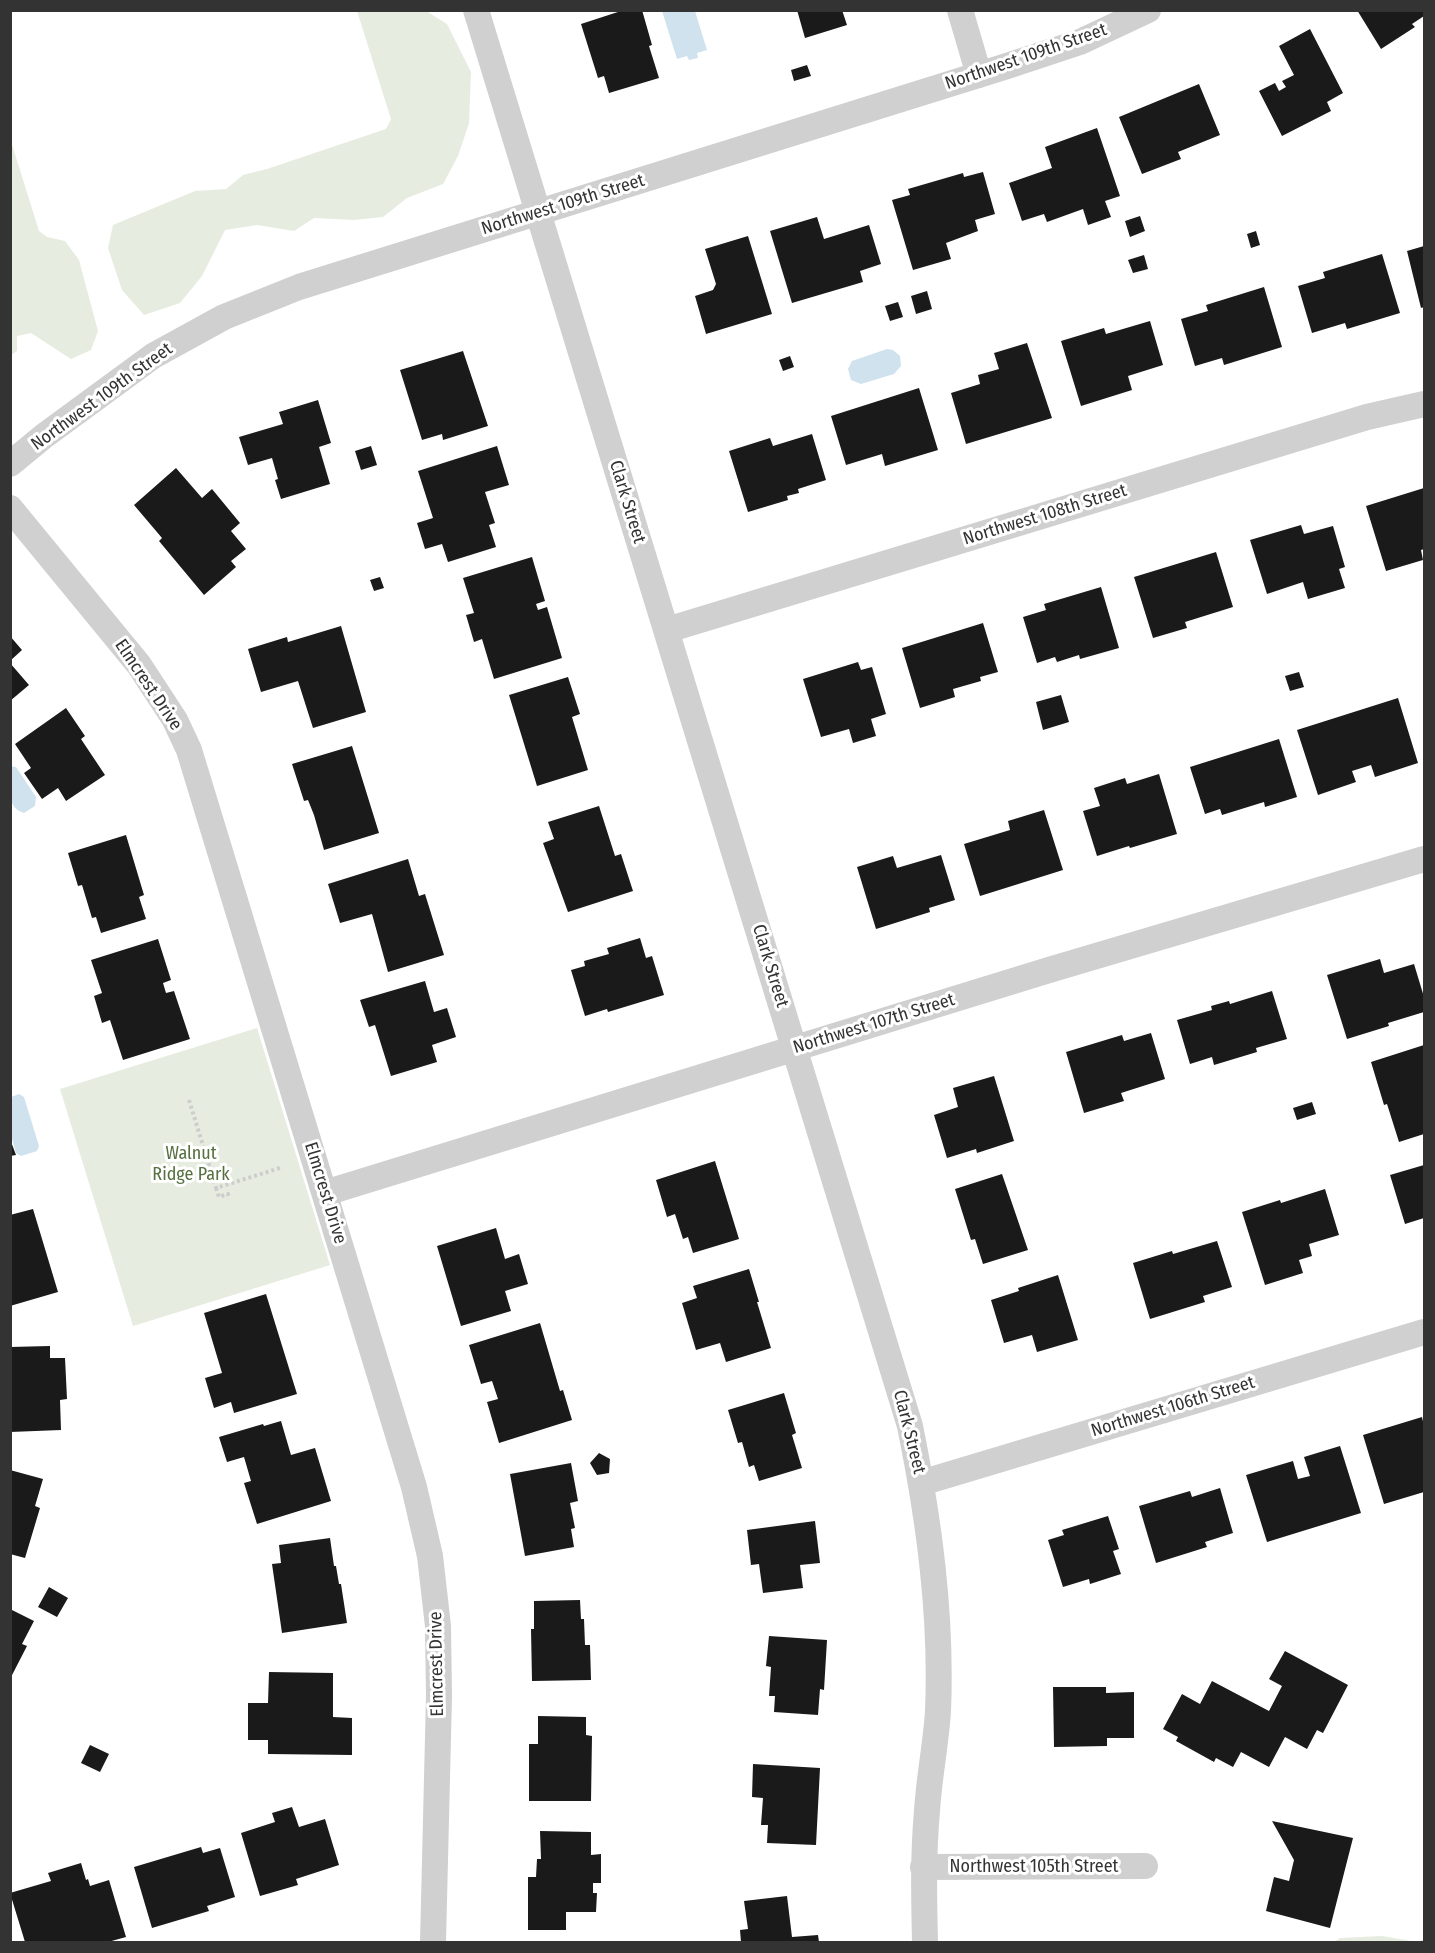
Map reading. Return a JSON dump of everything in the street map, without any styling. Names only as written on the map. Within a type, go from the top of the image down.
[{"type":"street","name":"Clark Street","points":[[476,10],[910,1426],[921,1483],[938,1616],[938,1712],[923,1867],[925,1942]]},
{"type":"street","points":[[960,10],[980,75]]},
{"type":"street","name":"Northwest 109th Street","points":[[10,464],[44,436],[153,356],[224,317],[299,287],[980,75],[1080,42],[1149,10]]},
{"type":"street","name":"Northwest 108th Street","points":[[667,630],[1367,417],[1425,404]]},
{"type":"street","name":"Elmcrest Drive","points":[[10,508],[139,665],[176,720],[189,750],[414,1487],[430,1556],[438,1626],[439,1684],[427,1941]]},
{"type":"street","name":"Northwest 107th Street","points":[[325,1193],[1049,970],[1425,859]]},
{"type":"street","name":"Northwest 106th Street","points":[[921,1483],[1425,1332]]},
{"type":"street","name":"Northwest 105th Street","points":[[923,1867],[1145,1866]]},
{"type":"path","points":[[189,1100],[219,1197],[228,1194],[229,1199]]},
{"type":"path","points":[[216,1188],[280,1168]]},
{"type":"green space","points":[[357,11],[426,11],[447,24],[471,72],[469,123],[458,156],[443,184],[407,198],[383,217],[354,220],[314,218],[294,231],[257,225],[225,230],[202,276],[180,303],[144,315],[122,290],[108,248],[113,225],[195,191],[226,189],[243,175],[386,129],[391,119]]},
{"type":"green space","points":[[10,138],[39,231],[47,237],[65,241],[79,260],[98,331],[91,350],[71,359],[31,333],[17,336],[17,351],[11,355]]},
{"type":"green space","name":"Walnut Ridge Park","points":[[257,1028],[330,1265],[133,1326],[60,1089]]},
{"type":"green space","points":[[1382,1936],[1417,1942],[1334,1942],[1340,1938]]},
{"type":"water","points":[[662,11],[695,11],[707,50],[697,53],[698,58],[689,60],[687,56],[677,59]]},
{"type":"water","points":[[887,349],[893,350],[900,356],[901,366],[894,374],[861,384],[851,380],[848,369],[852,361]]},
{"type":"water","points":[[10,766],[16,767],[36,797],[35,806],[24,813],[13,806],[11,800]]},
{"type":"water","points":[[19,1094],[24,1097],[39,1146],[37,1151],[21,1156],[16,1153],[11,1135],[11,1097]]},
{"type":"building","points":[[624,10],[642,10],[652,45],[649,46],[659,78],[609,93],[604,76],[598,78],[581,24]]},
{"type":"building","points":[[797,10],[842,10],[847,25],[805,38]]},
{"type":"building","points":[[1357,10],[1424,10],[1424,16],[1412,24],[1415,27],[1381,49]]},
{"type":"building","points":[[1310,29],[1343,93],[1327,102],[1331,111],[1282,136],[1259,91],[1275,83],[1279,91],[1286,87],[1282,81],[1294,75],[1279,46]]},
{"type":"building","points":[[807,65],[811,76],[794,81],[791,70]]},
{"type":"building","points":[[1199,84],[1220,135],[1178,152],[1181,159],[1142,174],[1119,117]]},
{"type":"building","points":[[1097,128],[1120,196],[1105,201],[1111,217],[1088,225],[1083,209],[1047,222],[1044,214],[1022,221],[1009,183],[1052,168],[1045,147]]},
{"type":"building","points":[[983,172],[995,214],[975,220],[978,231],[946,243],[951,259],[913,270],[892,200],[910,195],[908,189],[963,173],[964,177]]},
{"type":"building","points":[[1140,216],[1145,231],[1130,237],[1125,221]]},
{"type":"building","points":[[817,217],[824,239],[869,225],[881,264],[860,271],[863,282],[792,303],[770,231]]},
{"type":"building","points":[[1256,231],[1260,245],[1251,248],[1247,234]]},
{"type":"building","points":[[748,236],[772,314],[706,334],[695,296],[713,290],[716,284],[705,249]]},
{"type":"building","points":[[1424,246],[1424,307],[1421,308],[1407,251]]},
{"type":"building","points":[[1382,254],[1400,313],[1347,329],[1345,323],[1312,333],[1298,286],[1325,278],[1323,272]]},
{"type":"building","points":[[1144,255],[1148,269],[1133,273],[1128,260]]},
{"type":"building","points":[[1264,287],[1282,347],[1224,365],[1222,358],[1195,366],[1181,319],[1208,311],[1206,305]]},
{"type":"building","points":[[927,291],[932,309],[916,314],[911,296]]},
{"type":"building","points":[[898,302],[903,317],[890,321],[885,306]]},
{"type":"building","points":[[1150,321],[1163,365],[1128,376],[1132,390],[1081,406],[1061,341],[1104,328],[1106,334]]},
{"type":"building","points":[[1027,343],[1052,418],[966,444],[951,393],[980,384],[978,375],[999,369],[994,353]]},
{"type":"building","points":[[463,351],[488,426],[443,440],[442,434],[422,440],[400,370]]},
{"type":"building","points":[[790,356],[794,367],[783,371],[779,360]]},
{"type":"building","points":[[919,388],[938,450],[885,466],[882,454],[846,465],[831,416]]},
{"type":"building","points":[[318,400],[331,443],[319,447],[330,484],[281,499],[272,458],[248,465],[239,437],[283,424],[279,412]]},
{"type":"building","points":[[812,434],[826,480],[798,489],[799,493],[787,496],[788,500],[748,512],[729,451],[770,438],[773,446]]},
{"type":"building","points":[[371,446],[377,465],[361,470],[355,451]]},
{"type":"building","points":[[497,446],[509,485],[485,492],[495,523],[489,525],[496,547],[448,562],[442,544],[425,549],[417,523],[433,518],[418,471]]},
{"type":"building","points":[[176,468],[202,498],[212,489],[240,523],[231,531],[246,549],[231,561],[236,567],[204,595],[159,541],[162,538],[134,505]]},
{"type":"building","points":[[1424,488],[1424,549],[1421,550],[1423,560],[1386,571],[1366,506]]},
{"type":"building","points":[[1301,525],[1304,534],[1333,526],[1345,567],[1339,569],[1345,588],[1308,599],[1303,582],[1267,594],[1250,540]]},
{"type":"building","points":[[1216,552],[1233,607],[1185,622],[1187,628],[1153,638],[1134,577]]},
{"type":"building","points":[[532,557],[545,601],[536,604],[538,610],[547,607],[562,658],[494,679],[482,639],[474,642],[466,615],[474,613],[463,578]]},
{"type":"building","points":[[380,577],[384,588],[374,591],[370,580]]},
{"type":"building","points":[[1101,587],[1119,648],[1080,659],[1079,655],[1057,662],[1055,657],[1037,663],[1023,617],[1046,610],[1044,604]]},
{"type":"building","points":[[983,623],[998,672],[980,677],[981,681],[953,689],[955,697],[920,708],[902,648]]},
{"type":"building","points":[[341,626],[366,712],[313,728],[298,681],[261,692],[248,649],[287,637],[288,642]]},
{"type":"building","points":[[10,636],[22,650],[10,661]]},
{"type":"building","points":[[858,662],[861,670],[872,667],[886,714],[871,719],[876,736],[853,743],[849,729],[821,737],[803,679]]},
{"type":"building","points":[[10,663],[29,685],[10,701]]},
{"type":"building","points":[[1299,672],[1304,687],[1290,691],[1285,676]]},
{"type":"building","points":[[568,677],[580,714],[572,717],[588,770],[537,786],[509,695]]},
{"type":"building","points":[[1061,695],[1069,722],[1043,730],[1036,702]]},
{"type":"building","points":[[1398,698],[1418,763],[1375,777],[1371,765],[1352,771],[1356,782],[1318,795],[1297,730]]},
{"type":"building","points":[[66,708],[85,736],[81,739],[105,775],[66,801],[58,788],[42,799],[24,773],[31,768],[15,744]]},
{"type":"building","points":[[1279,739],[1297,797],[1265,807],[1264,802],[1222,815],[1220,809],[1205,814],[1190,767]]},
{"type":"building","points":[[352,746],[379,833],[324,850],[314,815],[308,800],[304,801],[292,764]]},
{"type":"building","points":[[1159,774],[1177,834],[1097,856],[1083,811],[1100,806],[1094,788],[1125,778],[1127,784]]},
{"type":"building","points":[[599,806],[615,856],[621,854],[633,891],[568,912],[543,843],[554,839],[548,822]]},
{"type":"building","points":[[1044,810],[1063,870],[980,896],[964,844],[1010,830],[1008,821]]},
{"type":"building","points":[[126,835],[144,895],[139,897],[146,919],[101,933],[96,917],[92,918],[82,885],[78,886],[68,853]]},
{"type":"building","points":[[941,855],[955,900],[929,908],[930,912],[876,929],[857,867],[893,856],[897,868]]},
{"type":"building","points":[[408,859],[419,896],[425,894],[444,955],[388,972],[372,914],[340,923],[328,884]]},
{"type":"building","points":[[640,938],[646,958],[652,956],[664,995],[608,1012],[607,1009],[585,1016],[571,970],[585,966],[584,961],[609,954],[607,948]]},
{"type":"building","points":[[158,939],[171,980],[163,983],[166,993],[174,991],[190,1039],[123,1060],[110,1020],[102,1023],[94,996],[102,993],[91,960]]},
{"type":"building","points":[[1380,959],[1384,973],[1414,964],[1424,997],[1424,1012],[1347,1039],[1327,975]]},
{"type":"building","points":[[425,981],[434,1012],[447,1008],[456,1037],[432,1045],[437,1062],[391,1076],[375,1025],[369,1027],[360,1000]]},
{"type":"building","points":[[1272,991],[1287,1039],[1256,1048],[1257,1052],[1214,1065],[1212,1057],[1190,1064],[1177,1020],[1212,1010],[1211,1006],[1229,1001],[1230,1004]]},
{"type":"building","points":[[1151,1033],[1165,1079],[1121,1093],[1124,1101],[1084,1113],[1066,1052],[1122,1035],[1124,1041]]},
{"type":"building","points":[[1424,1045],[1424,1134],[1399,1142],[1387,1104],[1384,1105],[1371,1062]]},
{"type":"building","points":[[994,1076],[1014,1141],[977,1153],[976,1149],[947,1158],[934,1115],[958,1107],[953,1088]]},
{"type":"building","points":[[1312,1102],[1316,1114],[1297,1120],[1293,1108]]},
{"type":"building","points":[[10,1139],[16,1155],[10,1156]]},
{"type":"building","points":[[715,1161],[739,1239],[693,1253],[688,1237],[683,1239],[675,1214],[667,1217],[656,1180]]},
{"type":"building","points":[[1424,1165],[1424,1218],[1405,1224],[1390,1175]]},
{"type":"building","points":[[1002,1174],[1028,1250],[983,1264],[975,1239],[971,1240],[955,1189]]},
{"type":"building","points":[[1325,1189],[1339,1235],[1309,1244],[1312,1256],[1299,1260],[1303,1273],[1265,1285],[1242,1212]]},
{"type":"building","points":[[33,1209],[58,1292],[10,1306],[10,1215]]},
{"type":"building","points":[[496,1228],[505,1259],[519,1254],[528,1284],[505,1291],[511,1311],[461,1326],[437,1246]]},
{"type":"building","points":[[1217,1241],[1232,1287],[1203,1296],[1205,1302],[1150,1319],[1133,1263]]},
{"type":"building","points":[[749,1269],[771,1348],[726,1362],[720,1343],[696,1350],[682,1303],[697,1298],[693,1286]]},
{"type":"building","points":[[1058,1275],[1078,1340],[1037,1352],[1032,1335],[1004,1343],[991,1300],[1019,1291],[1018,1288]]},
{"type":"building","points":[[266,1294],[297,1394],[234,1413],[231,1402],[214,1408],[205,1378],[222,1373],[204,1313]]},
{"type":"building","points":[[540,1323],[560,1391],[563,1390],[572,1420],[499,1443],[487,1402],[498,1399],[492,1381],[481,1384],[469,1345]]},
{"type":"building","points":[[50,1346],[50,1358],[65,1358],[67,1399],[60,1400],[61,1430],[10,1432],[10,1347]]},
{"type":"building","points":[[784,1393],[796,1433],[792,1435],[802,1468],[759,1481],[754,1465],[749,1467],[742,1442],[738,1443],[728,1410]]},
{"type":"building","points":[[1422,1417],[1424,1492],[1384,1504],[1363,1435]]},
{"type":"building","points":[[281,1421],[291,1455],[315,1448],[331,1501],[257,1524],[244,1483],[251,1481],[244,1457],[227,1462],[219,1437]]},
{"type":"building","points":[[1340,1446],[1361,1513],[1267,1542],[1246,1475],[1293,1461],[1298,1479],[1310,1476],[1304,1457]]},
{"type":"building","points":[[599,1453],[610,1459],[609,1473],[597,1475],[590,1463]]},
{"type":"building","points":[[571,1463],[578,1501],[570,1503],[575,1528],[571,1529],[574,1547],[525,1556],[510,1474]]},
{"type":"building","points":[[10,1470],[43,1479],[35,1506],[40,1508],[25,1558],[10,1554]]},
{"type":"building","points":[[1220,1488],[1233,1533],[1205,1542],[1207,1547],[1156,1563],[1139,1506],[1190,1491],[1192,1497]]},
{"type":"building","points":[[1108,1516],[1119,1549],[1113,1551],[1121,1574],[1090,1584],[1089,1579],[1063,1587],[1048,1540],[1064,1535],[1062,1530]]},
{"type":"building","points":[[815,1521],[820,1563],[800,1565],[803,1588],[763,1593],[759,1564],[751,1565],[747,1530]]},
{"type":"building","points":[[330,1538],[347,1623],[282,1633],[272,1564],[281,1563],[279,1545]]},
{"type":"building","points":[[49,1587],[68,1598],[57,1617],[38,1607]]},
{"type":"building","points":[[580,1600],[581,1619],[584,1619],[585,1645],[590,1645],[591,1680],[532,1681],[531,1629],[534,1629],[534,1601]]},
{"type":"building","points":[[10,1609],[34,1621],[22,1644],[27,1646],[10,1679]]},
{"type":"building","points":[[769,1636],[827,1640],[824,1690],[820,1689],[818,1715],[774,1712],[775,1696],[769,1696],[771,1667],[766,1666]]},
{"type":"building","points":[[1285,1651],[1348,1685],[1323,1733],[1317,1730],[1307,1749],[1285,1737],[1269,1767],[1241,1752],[1233,1767],[1216,1758],[1214,1762],[1176,1741],[1178,1737],[1163,1729],[1182,1694],[1200,1704],[1212,1681],[1269,1711],[1282,1686],[1269,1679]]},
{"type":"building","points":[[269,1672],[333,1673],[333,1717],[352,1718],[352,1755],[268,1754],[268,1740],[248,1740],[248,1703],[268,1703]]},
{"type":"building","points":[[1053,1687],[1106,1687],[1106,1693],[1134,1692],[1134,1738],[1107,1738],[1107,1746],[1054,1747]]},
{"type":"building","points":[[538,1716],[586,1717],[586,1735],[592,1736],[591,1801],[529,1801],[529,1744],[538,1744]]},
{"type":"building","points":[[90,1745],[109,1754],[100,1772],[81,1763]]},
{"type":"building","points":[[753,1764],[820,1768],[816,1845],[767,1843],[768,1825],[761,1825],[763,1798],[752,1797]]},
{"type":"building","points":[[292,1807],[299,1827],[325,1819],[339,1865],[296,1879],[298,1885],[260,1896],[241,1833],[275,1822],[272,1813]]},
{"type":"building","points":[[1272,1821],[1353,1838],[1330,1928],[1266,1911],[1274,1877],[1289,1881],[1294,1860]]},
{"type":"building","points":[[540,1831],[591,1832],[591,1855],[601,1854],[601,1883],[593,1883],[593,1893],[597,1893],[596,1912],[566,1912],[566,1930],[528,1930],[528,1877],[536,1877],[537,1859],[541,1859]]},
{"type":"building","points":[[201,1847],[203,1853],[220,1848],[235,1897],[207,1906],[209,1911],[152,1928],[134,1867]]},
{"type":"building","points":[[81,1863],[90,1886],[109,1880],[126,1937],[108,1942],[25,1942],[10,1893],[51,1881],[48,1873]]},
{"type":"building","points":[[787,1896],[792,1937],[818,1935],[819,1942],[741,1942],[740,1930],[748,1929],[744,1901]]}]
